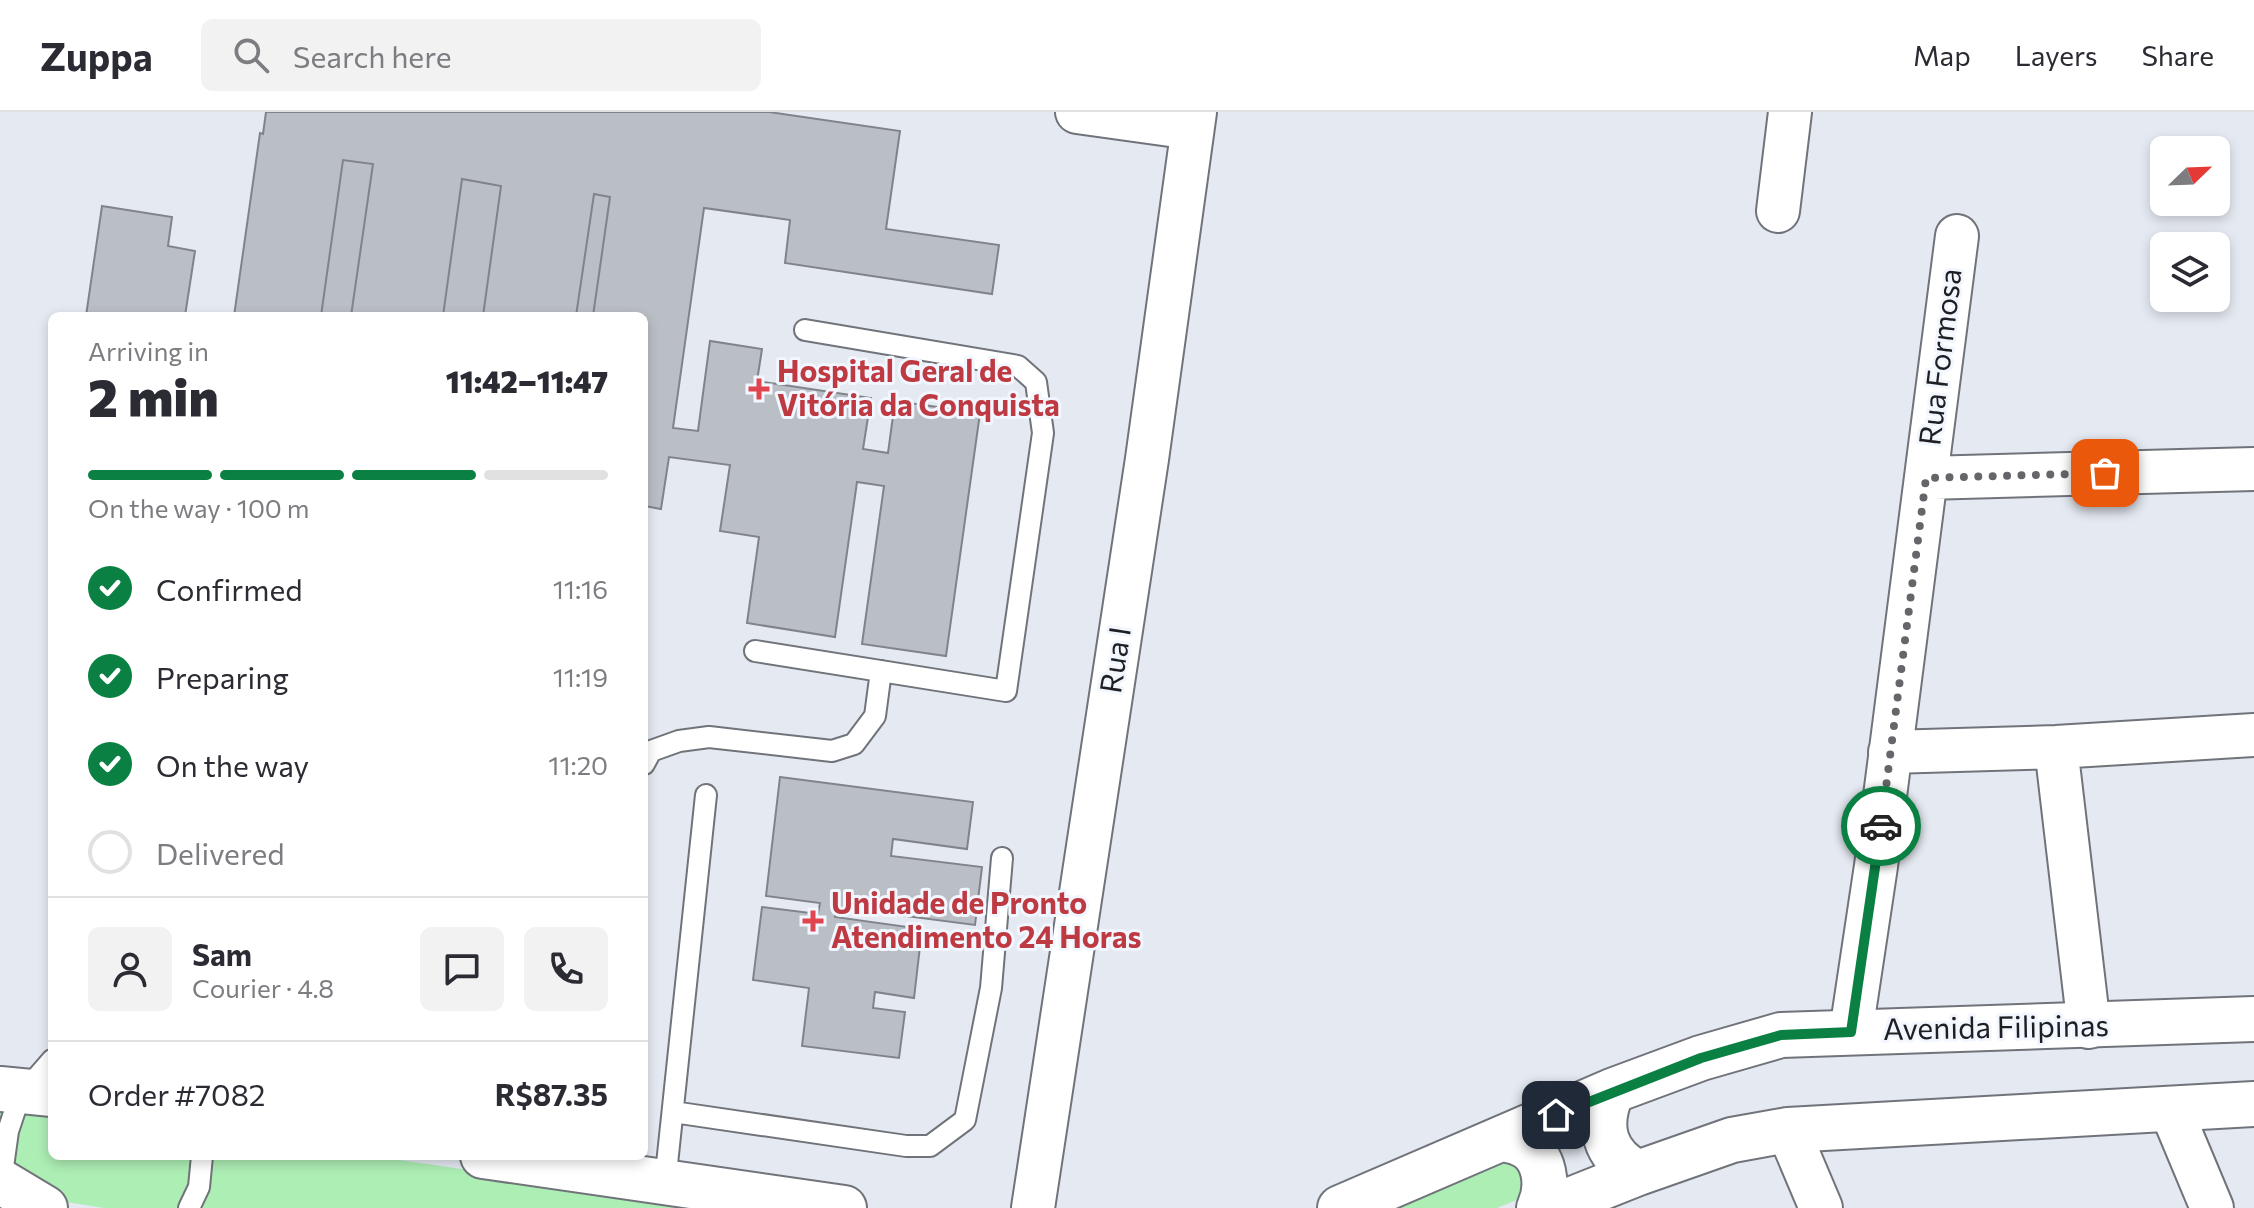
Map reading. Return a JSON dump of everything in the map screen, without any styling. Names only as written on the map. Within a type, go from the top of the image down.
[{"type":"main road","name":"Avenida Filipinas","points":[[1340,1208],[1612,1091],[1701,1058],[1781,1035],[2089,1027],[2254,1019]]},
{"type":"main road","points":[[1612,1091],[1605,1107],[1604,1135],[1622,1165],[1638,1173]]},
{"type":"main road","points":[[1550,1208],[1732,1140],[1788,1130],[2254,1104]]},
{"type":"main road","points":[[1501,1139],[1523,1144],[1535,1155],[1544,1174],[1546,1194],[1539,1208]]},
{"type":"main road","points":[[510,1160],[665,1183],[745,1201],[844,1208]]},
{"type":"main road","points":[[1,1181],[45,1208]]},
{"type":"street","points":[[1077,112],[1194,120]]},
{"type":"street","points":[[1778,211],[1790,112]]},
{"type":"street","name":"Rua I","points":[[1033,1208],[1147,459],[1194,120]]},
{"type":"street","name":"Rua Formosa","points":[[1851,1032],[1957,236]]},
{"type":"street","name":"Rua Formosa","points":[[1926,478],[2254,469]]},
{"type":"street","points":[[1890,752],[2056,747],[2254,735]]},
{"type":"street","points":[[2056,747],[2089,1027]]},
{"type":"street","points":[[2171,1110],[2212,1208]]},
{"type":"street","points":[[1788,1130],[1821,1208]]},
{"type":"lane","points":[[755,651],[1006,691],[1043,433],[1036,382],[1018,366],[805,330]]},
{"type":"lane","points":[[648,757],[651,751],[679,741],[709,737],[832,751],[854,744],[875,716],[881,671]]},
{"type":"lane","points":[[665,1183],[706,795]]},
{"type":"lane","points":[[673,1112],[906,1146],[930,1146],[965,1120],[991,988],[1002,858]]},
{"type":"lane","points":[[1,1181],[8,1131],[32,1083]]},
{"type":"lane","points":[[189,1208],[199,1187],[202,1160]]},
{"type":"green space","points":[[0,1101],[48,1104],[48,1160],[400,1160],[718,1208],[104,1208],[60,1201],[0,1158]]},
{"type":"green space","points":[[1490,1150],[1523,1163],[1528,1184],[1519,1199],[1497,1208],[1359,1208]]},
{"type":"building","name":"Hospital Geral de Vitória da Conquista","points":[[266,112],[769,112],[900,131],[886,229],[999,245],[992,294],[785,263],[790,220],[704,208],[673,428],[698,431],[710,341],[762,349],[757,381],[871,398],[863,449],[888,453],[895,401],[980,413],[946,656],[862,644],[884,486],[857,482],[835,637],[747,623],[759,537],[720,531],[730,465],[669,457],[661,509],[648,507],[648,312],[594,312],[610,197],[594,194],[577,312],[484,312],[501,186],[462,179],[444,312],[352,312],[373,164],[343,160],[322,312],[235,312],[260,133],[263,134]]},
{"type":"building","name":"Hospital Geral de Vitória da Conquista","points":[[266,112],[769,112],[900,131],[886,229],[999,245],[992,294],[785,263],[790,220],[704,208],[673,428],[698,431],[710,341],[762,349],[757,381],[871,398],[863,449],[888,453],[895,401],[980,413],[946,656],[862,644],[884,486],[857,482],[835,637],[747,623],[759,537],[720,531],[730,465],[669,457],[661,509],[648,507],[648,312],[235,312],[260,133],[263,134]]},
{"type":"building","points":[[102,206],[172,217],[168,246],[195,251],[186,312],[87,312]]},
{"type":"building","name":"Unidade de Pronto Atendimento 24 Horas","points":[[780,777],[973,802],[967,849],[893,839],[891,856],[982,867],[975,925],[836,907],[835,917],[922,929],[914,998],[875,992],[873,1008],[905,1012],[899,1058],[802,1046],[809,988],[753,980],[762,907],[818,914],[820,903],[766,896]]},
{"type":"way so far","points":[[1881,826],[1926,478],[2105,473]]},
{"type":"place","name":"Hospital Geral de Vitória da Conquista","points":[[759,389]]},
{"type":"place","name":"Unidade de Pronto Atendimento 24 Horas","points":[[813,921]]},
{"type":"route","points":[[1556,1115],[1701,1058],[1781,1035],[1851,1032],[1881,826]]}]
